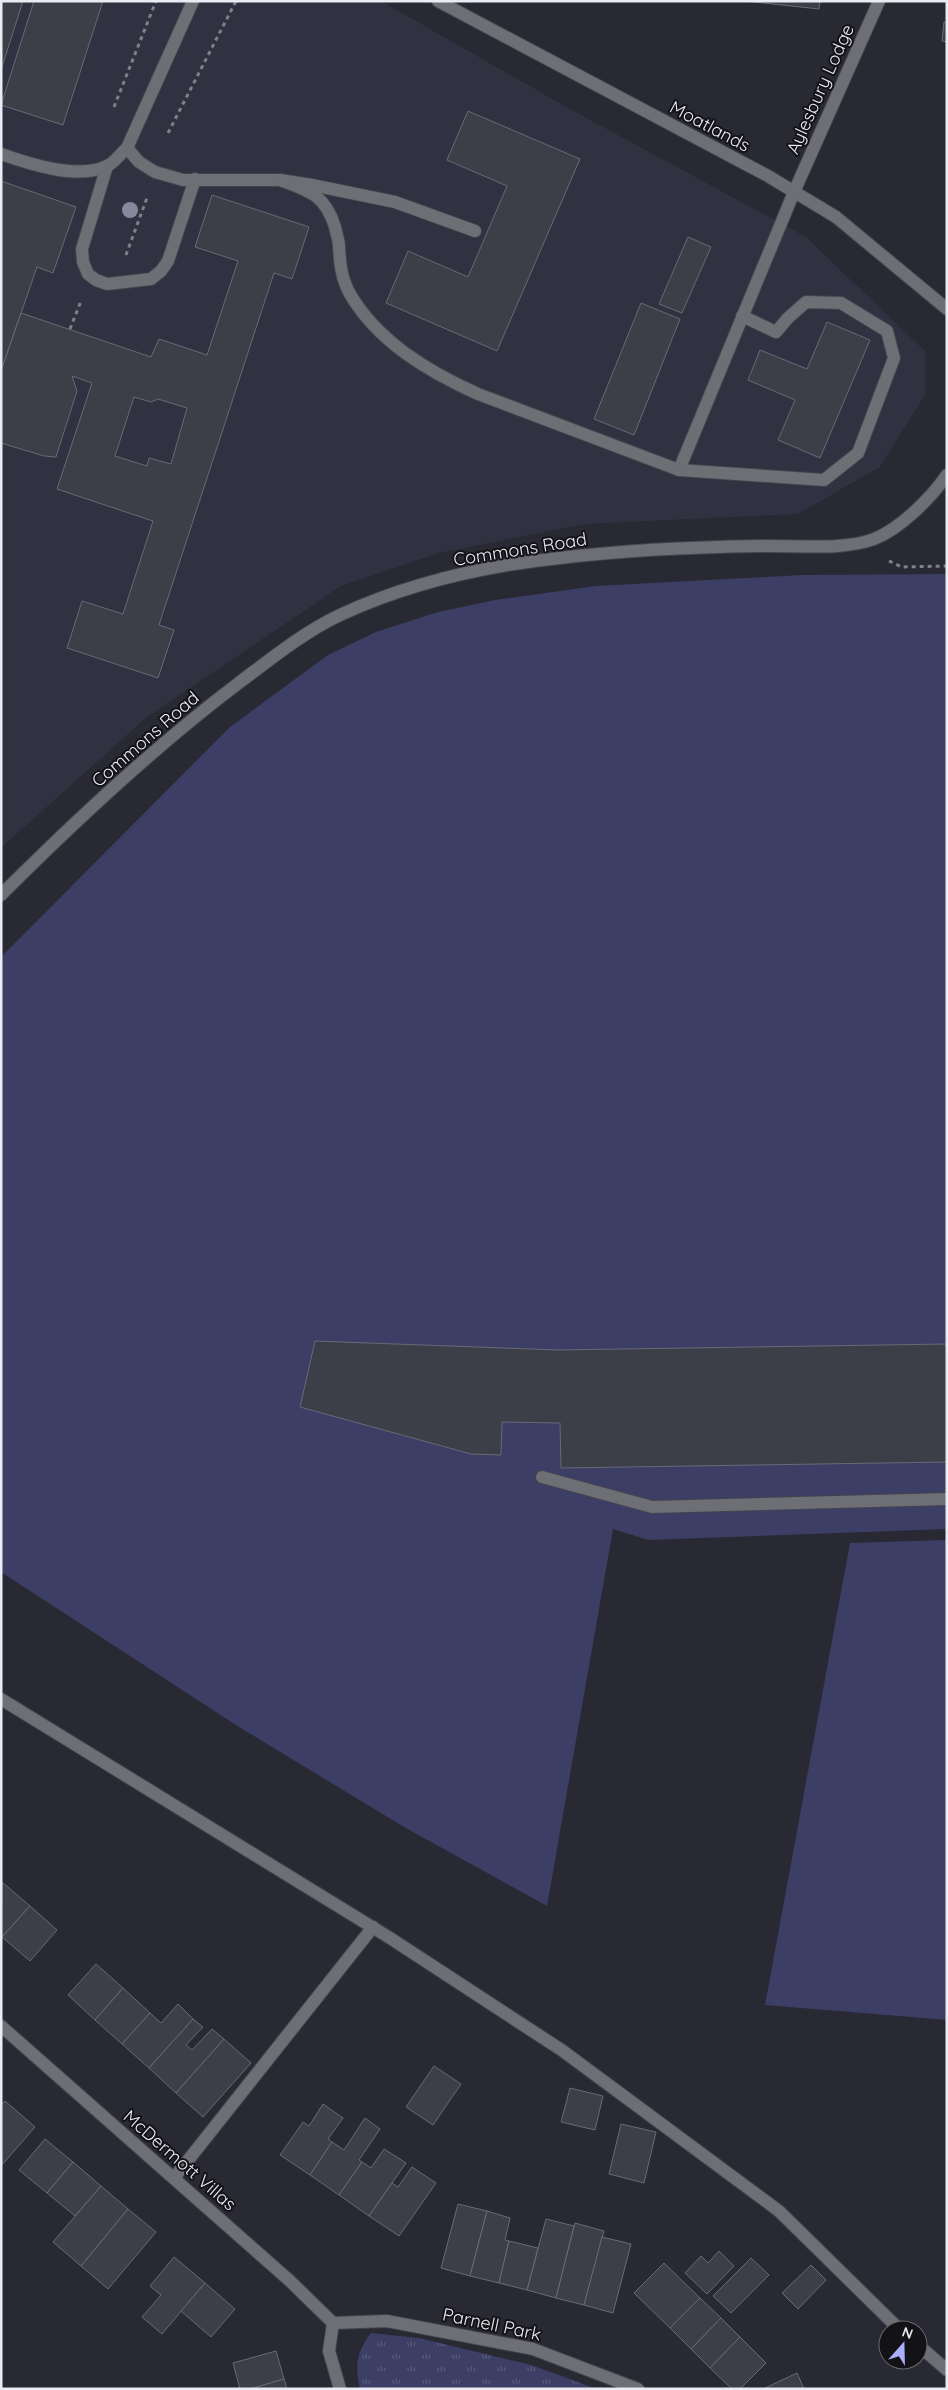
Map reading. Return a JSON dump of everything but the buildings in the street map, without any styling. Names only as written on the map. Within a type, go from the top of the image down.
[{"type":"street","points":[[1,154],[57,170],[90,170],[108,166],[128,148],[193,1]]},
{"type":"street","name":"Moatlands","points":[[438,1],[794,192],[836,217],[947,309]]},
{"type":"street","name":"Aylesbury Lodge","points":[[679,470],[794,192],[879,1]]},
{"type":"street","points":[[128,148],[140,162],[155,172],[183,180],[280,180],[338,190],[395,202],[475,231]]},
{"type":"street","points":[[108,166],[82,249],[83,262],[88,274],[96,280],[107,284],[151,279],[161,272],[168,261],[195,179]]},
{"type":"street","points":[[280,180],[303,189],[324,202],[340,243],[340,266],[350,293],[367,316],[396,346],[421,365],[445,379],[478,394],[679,470],[824,480],[858,453],[894,358],[887,331],[841,304],[806,302],[776,332],[742,316]]},
{"type":"street","name":"Commons Road","points":[[1,895],[131,771],[221,696],[282,650],[338,616],[398,592],[470,572],[541,560],[652,550],[852,543],[874,539],[901,524],[947,475]]},
{"type":"street","points":[[542,1477],[652,1507],[947,1499]]},
{"type":"street","points":[[1,1699],[373,1928],[563,2051],[779,2211],[890,2320]]},
{"type":"street","points":[[174,2178],[373,1928]]},
{"type":"street","name":"McDermott Villas","points":[[1,2026],[290,2281],[333,2324]]},
{"type":"street","name":"Parnell Park","points":[[333,2324],[387,2321],[533,2349],[638,2389]]},
{"type":"street","points":[[333,2324],[329,2352],[340,2389]]},
{"type":"street","points":[[928,2354],[947,2370]]},
{"type":"path","points":[[114,107],[156,1]]},
{"type":"path","points":[[168,133],[236,1]]},
{"type":"path","points":[[124,263],[150,190]]},
{"type":"path","points":[[70,330],[82,295]]},
{"type":"path","points":[[852,543],[902,567],[947,566]]},
{"type":"shaded area","points":[[1,1],[381,1],[570,109],[806,237],[925,351],[925,395],[880,467],[798,514],[585,524],[439,553],[341,586],[147,717],[1,848]]},
{"type":"green space","points":[[947,574],[947,1529],[648,1540],[613,1529],[547,1906],[404,1827],[239,1727],[1,1572],[1,957],[230,727],[328,655],[376,632],[438,612],[495,600],[596,586],[802,575]]},
{"type":"green space","points":[[947,1540],[947,2020],[765,2005],[850,1543]]},
{"type":"green space","points":[[371,2333],[419,2338],[531,2365],[597,2389],[360,2389],[358,2360],[362,2347]]}]
